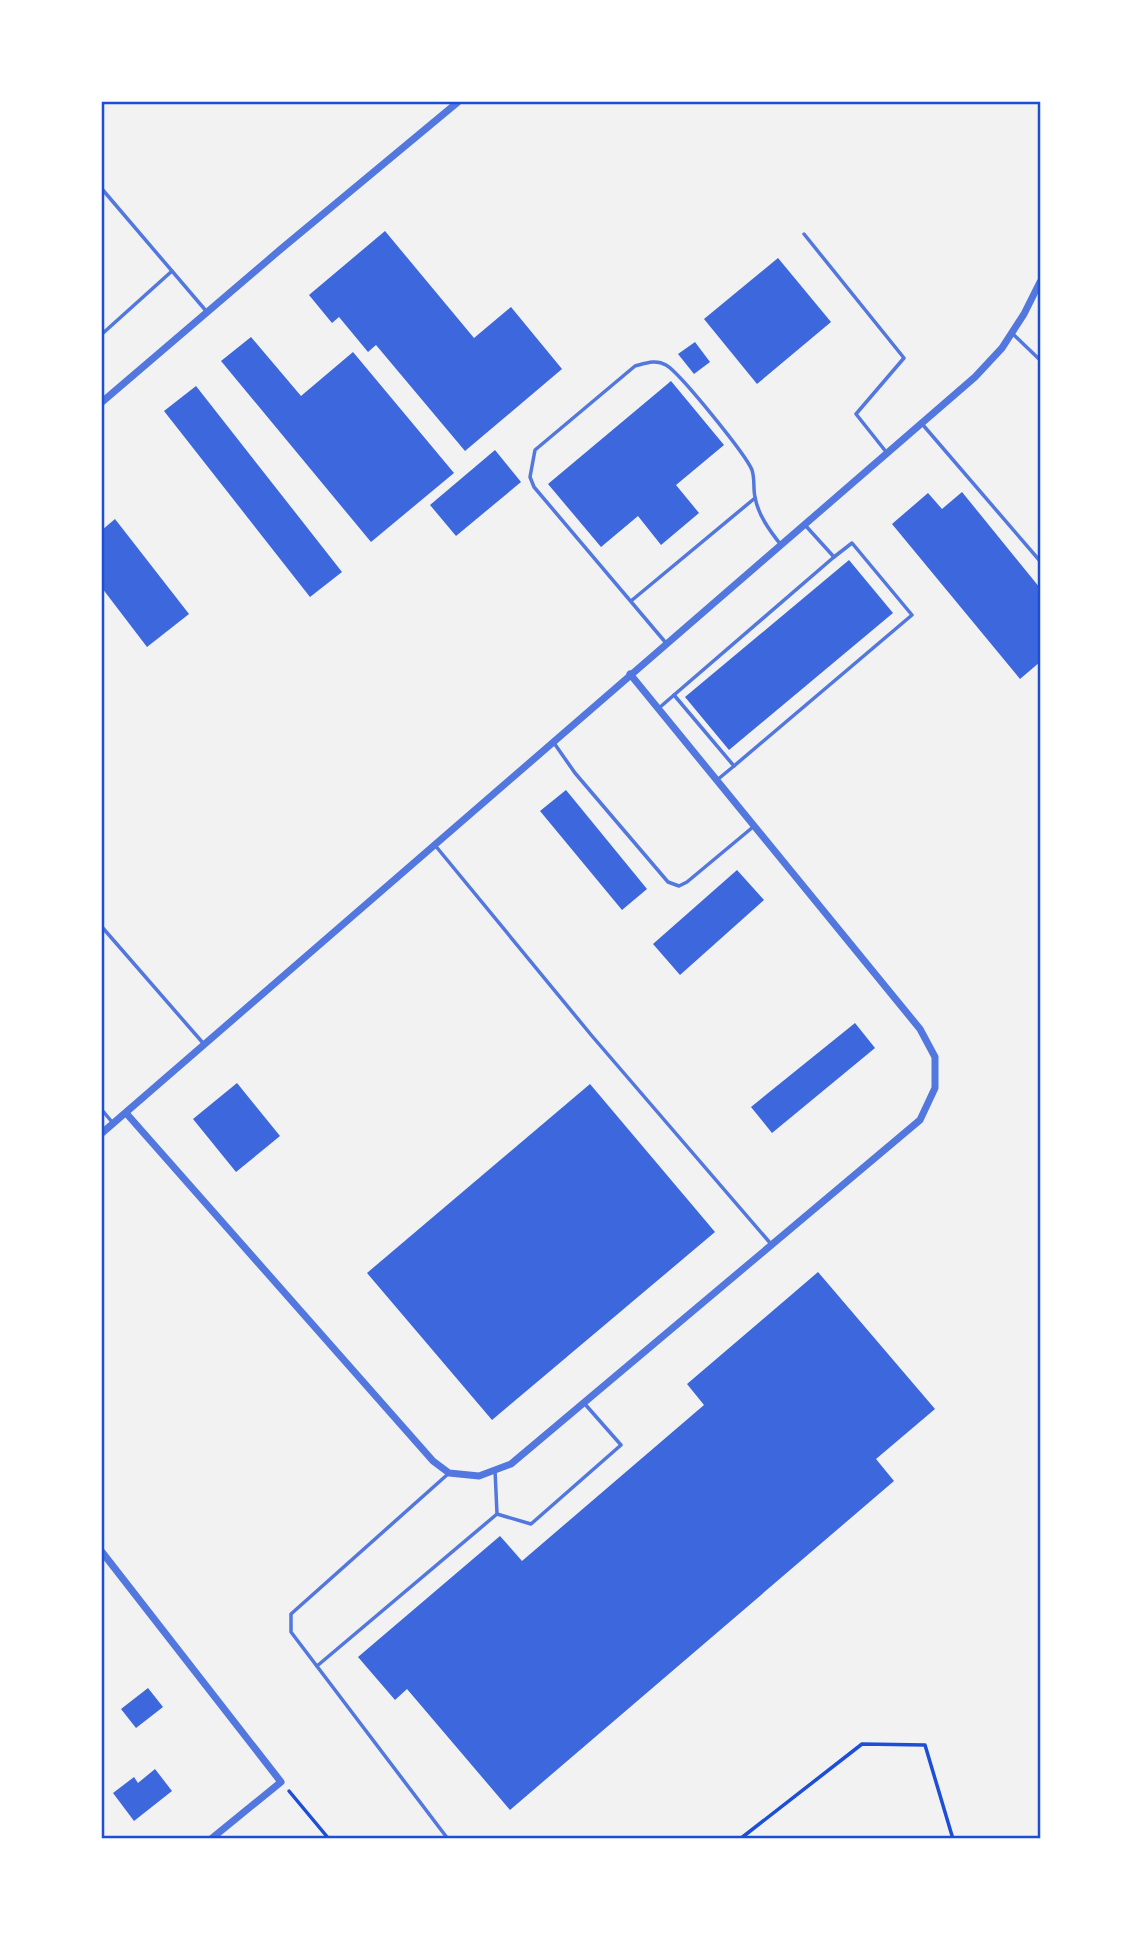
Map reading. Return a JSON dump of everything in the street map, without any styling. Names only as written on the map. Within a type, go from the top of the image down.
[{"type":"street","points":[[102,402],[458,102]]},
{"type":"street","points":[[102,1133],[975,377],[1002,348],[1041,282]]},
{"type":"street","points":[[126,1113],[433,1461],[449,1473],[480,1476],[511,1464],[920,1120],[935,1088],[935,1057],[920,1029],[630,674]]},
{"type":"street","points":[[102,1552],[281,1782],[211,1839]]},
{"type":"lane","points":[[102,189],[207,312]]},
{"type":"lane","points":[[804,234],[904,358],[856,414],[887,453]]},
{"type":"lane","points":[[102,334],[172,271]]},
{"type":"lane","points":[[1012,333],[1041,360]]},
{"type":"lane","points":[[666,643],[534,487],[530,477],[535,450],[635,366],[650,361],[665,364],[680,376],[744,456],[752,471],[755,498],[761,516],[781,545]]},
{"type":"lane","points":[[921,423],[1041,561]]},
{"type":"lane","points":[[631,601],[755,498]]},
{"type":"lane","points":[[805,525],[834,557]]},
{"type":"lane","points":[[658,709],[852,543],[912,615],[717,780]]},
{"type":"lane","points":[[674,695],[734,766]]},
{"type":"lane","points":[[552,741],[575,773],[668,883],[679,886],[687,882],[754,826]]},
{"type":"lane","points":[[435,844],[592,1036],[771,1244]]},
{"type":"lane","points":[[102,927],[204,1045]]},
{"type":"lane","points":[[102,1110],[113,1123]]},
{"type":"lane","points":[[497,1514],[531,1524],[621,1445],[583,1403]]},
{"type":"lane","points":[[495,1470],[497,1514]]},
{"type":"lane","points":[[449,1473],[291,1614],[291,1632],[449,1839]]},
{"type":"lane","points":[[317,1666],[497,1514]]},
{"type":"path","points":[[740,1839],[862,1744],[925,1745],[953,1839]]},
{"type":"path","points":[[281,1782],[329,1839]]},
{"type":"building","points":[[385,231],[474,338],[511,307],[562,369],[465,451],[376,345],[368,352],[339,317],[332,323],[309,295]]},
{"type":"building","points":[[778,258],[831,322],[757,384],[704,319]]},
{"type":"building","points":[[251,337],[301,396],[353,352],[454,473],[371,542],[221,361]]},
{"type":"building","points":[[695,342],[710,362],[694,374],[678,354]]},
{"type":"building","points":[[671,381],[724,445],[676,485],[699,513],[661,545],[638,516],[601,547],[548,484]]},
{"type":"building","points":[[196,386],[342,572],[310,597],[164,411]]},
{"type":"building","points":[[495,450],[521,482],[456,536],[430,505]]},
{"type":"building","points":[[962,492],[1040,588],[1040,662],[1020,679],[892,524],[928,493],[942,509]]},
{"type":"building","points":[[115,519],[189,614],[147,647],[102,588],[102,530]]},
{"type":"building","points":[[849,560],[893,613],[729,750],[685,697]]},
{"type":"building","points":[[566,790],[647,889],[622,910],[540,811]]},
{"type":"building","points":[[737,870],[764,900],[680,975],[653,944]]},
{"type":"building","points":[[855,1023],[875,1048],[772,1133],[751,1107]]},
{"type":"building","points":[[237,1083],[280,1136],[236,1172],[193,1119]]},
{"type":"building","points":[[590,1084],[715,1232],[492,1420],[367,1273]]},
{"type":"building","points":[[818,1272],[935,1409],[876,1459],[894,1481],[510,1810],[407,1689],[395,1700],[358,1657],[500,1536],[522,1561],[704,1405],[687,1384]]},
{"type":"building","points":[[148,1688],[163,1707],[136,1728],[121,1709]]},
{"type":"building","points":[[155,1769],[172,1791],[134,1821],[113,1793],[134,1777],[138,1783]]}]
